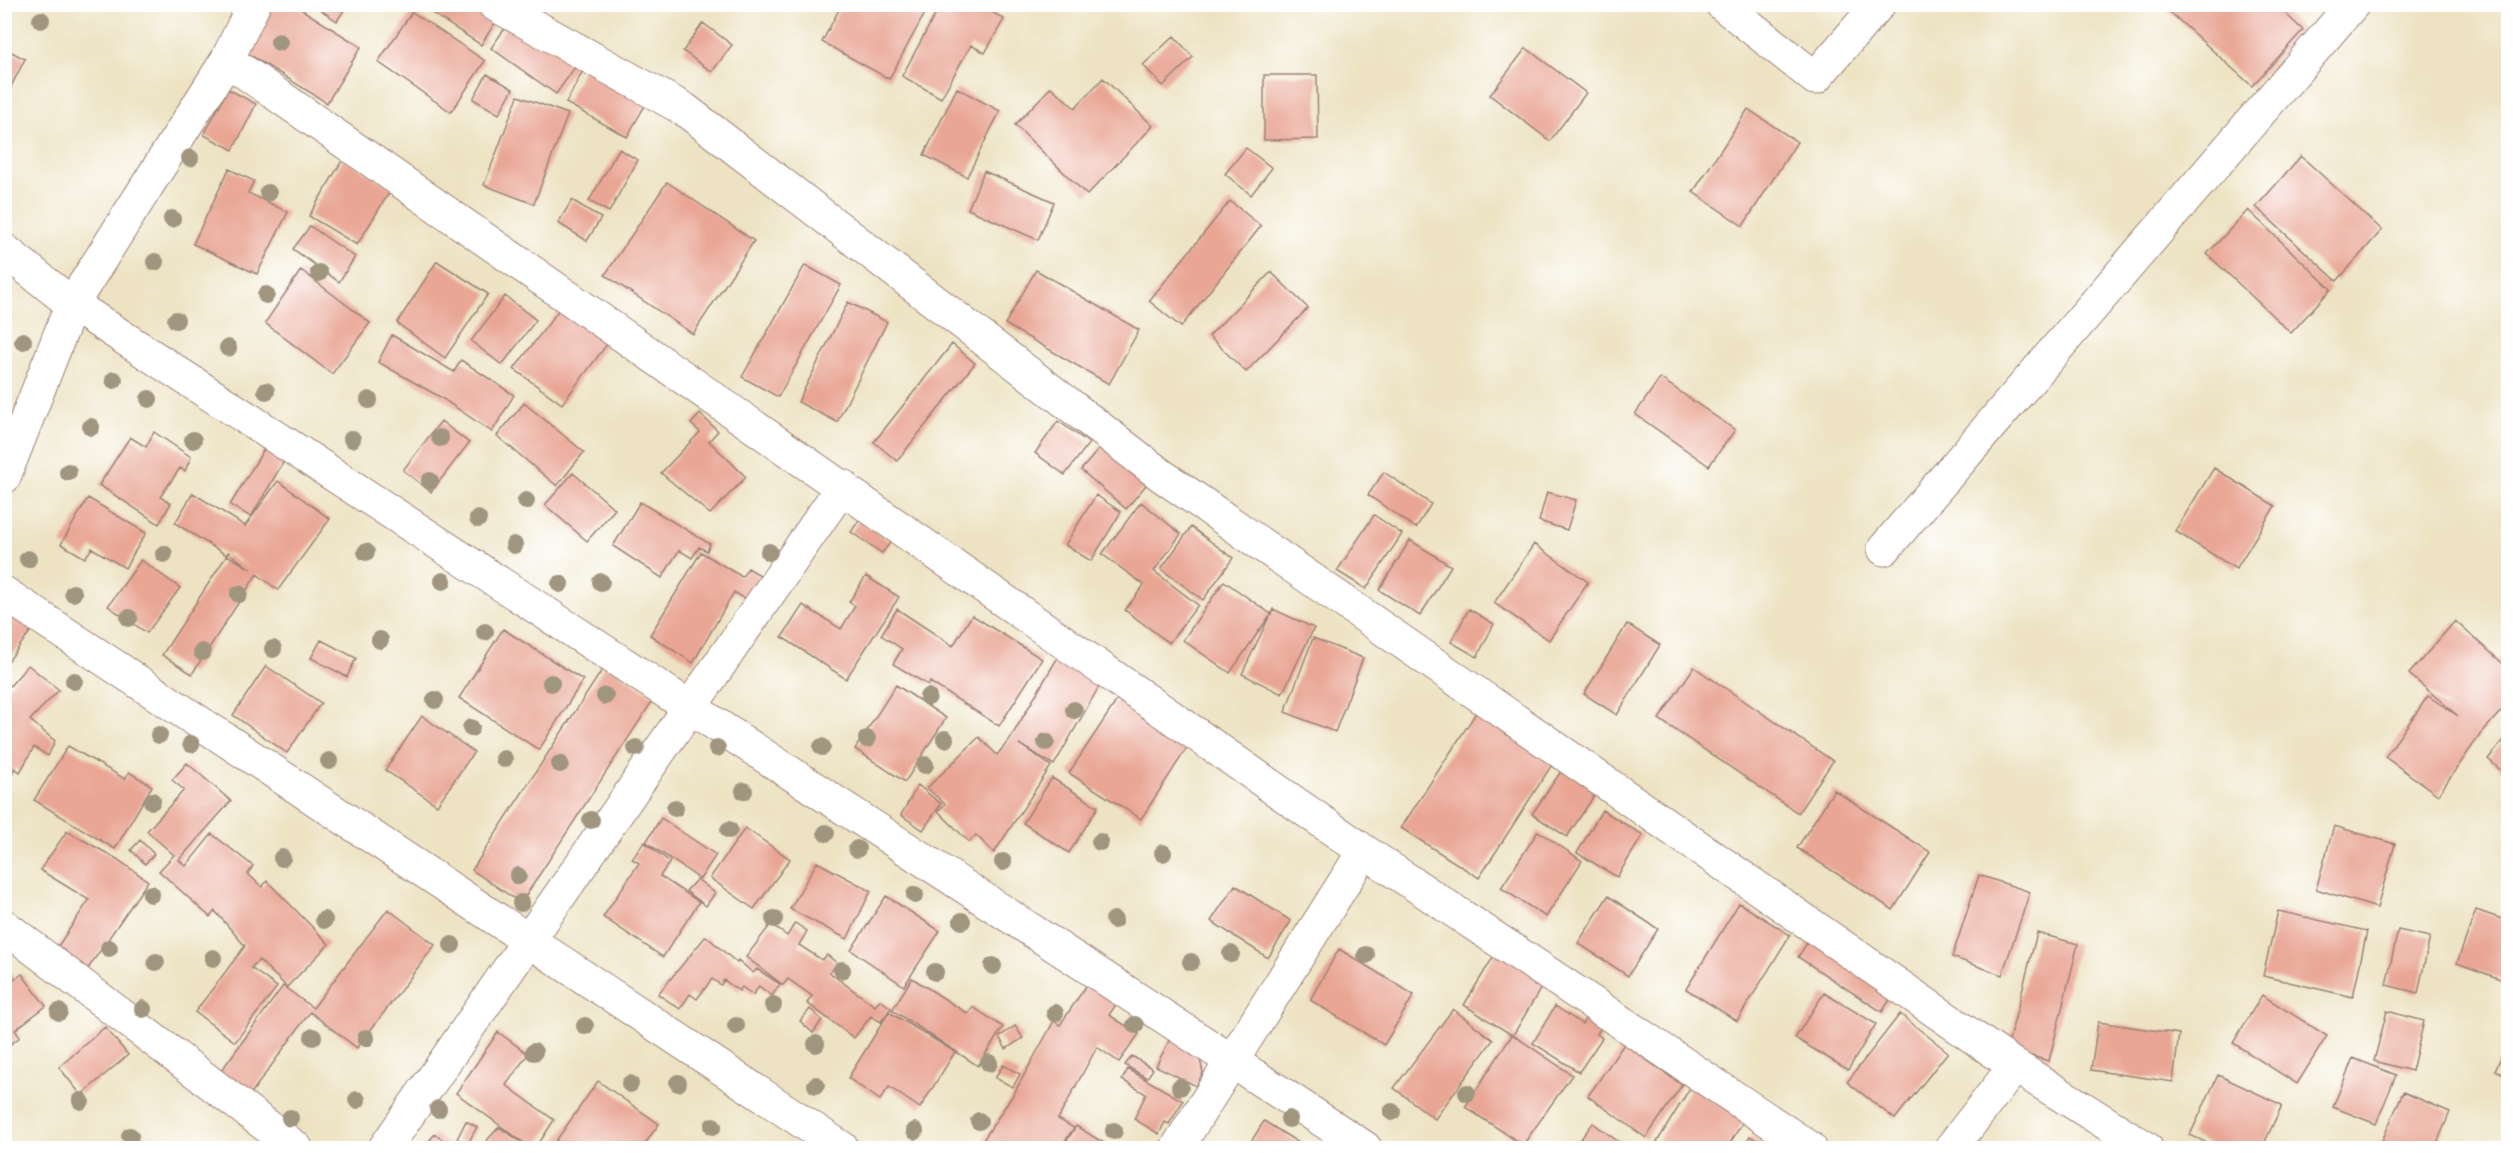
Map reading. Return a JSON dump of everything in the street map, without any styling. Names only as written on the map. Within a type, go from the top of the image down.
[{"type":"street","points":[[4,477],[72,304],[227,60],[254,4]]},
{"type":"street","points":[[494,4],[684,109],[1161,475],[2015,1066],[2146,1149]]},
{"type":"street","points":[[1722,4],[1815,78],[1879,4]]},
{"type":"street","points":[[1884,549],[2353,4]]},
{"type":"street","points":[[227,60],[843,486],[1364,851],[1810,1149]]},
{"type":"street","points":[[4,250],[72,304],[691,706],[1365,1149]]},
{"type":"street","points":[[385,1149],[843,486]]},
{"type":"street","points":[[4,593],[843,1149]]},
{"type":"street","points":[[1177,1149],[1364,851]]},
{"type":"street","points":[[4,926],[296,1149]]},
{"type":"street","points":[[1951,1149],[2015,1066]]},
{"type":"building","points":[[272,4],[293,4],[361,47],[327,103],[244,51]]},
{"type":"building","points":[[312,4],[348,4],[337,21]]},
{"type":"building","points":[[418,4],[477,4],[498,18],[481,45]]},
{"type":"building","points":[[522,4],[588,49],[556,94],[491,48]]},
{"type":"building","points":[[842,4],[930,4],[889,79],[822,42]]},
{"type":"building","points":[[941,4],[978,4],[1004,19],[985,53],[971,45],[941,98],[902,76]]},
{"type":"building","points":[[2161,4],[2275,4],[2303,30],[2252,86]]},
{"type":"building","points":[[412,12],[485,61],[451,112],[378,62]]},
{"type":"building","points":[[703,23],[732,45],[712,72],[683,51]]},
{"type":"building","points":[[1174,36],[1193,57],[1163,86],[1143,65]]},
{"type":"building","points":[[4,48],[25,59],[4,100]]},
{"type":"building","points":[[1526,48],[1586,93],[1550,141],[1490,95]]},
{"type":"building","points":[[589,59],[652,93],[627,137],[566,103]]},
{"type":"building","points":[[487,74],[513,89],[499,114],[473,99]]},
{"type":"building","points":[[1264,75],[1317,75],[1318,139],[1264,140]]},
{"type":"building","points":[[1103,78],[1153,126],[1087,195],[1015,125],[1051,87],[1075,108]]},
{"type":"building","points":[[957,88],[1000,111],[967,177],[924,155]]},
{"type":"building","points":[[228,89],[256,104],[233,150],[204,135]]},
{"type":"building","points":[[518,96],[568,114],[534,204],[484,185]]},
{"type":"building","points":[[1748,109],[1797,142],[1743,226],[1693,192]]},
{"type":"building","points":[[1246,148],[1272,168],[1251,195],[1225,174]]},
{"type":"building","points":[[619,149],[638,160],[609,212],[589,201]]},
{"type":"building","points":[[2301,156],[2382,230],[2337,281],[2256,207]]},
{"type":"building","points":[[343,159],[392,188],[357,245],[309,216]]},
{"type":"building","points":[[229,169],[254,181],[248,193],[288,212],[257,274],[193,244]]},
{"type":"building","points":[[984,171],[1054,202],[1038,240],[968,209]]},
{"type":"building","points":[[667,182],[754,241],[693,334],[605,275]]},
{"type":"building","points":[[572,200],[601,218],[587,241],[558,223]]},
{"type":"building","points":[[1230,201],[1261,226],[1181,327],[1149,301]]},
{"type":"building","points":[[2248,210],[2331,289],[2291,333],[2207,254]]},
{"type":"building","points":[[310,226],[355,257],[339,282],[293,249]]},
{"type":"building","points":[[437,261],[488,294],[445,358],[397,323]]},
{"type":"building","points":[[805,265],[841,285],[778,397],[742,377]]},
{"type":"building","points":[[301,270],[370,323],[332,374],[265,323]]},
{"type":"building","points":[[1036,270],[1139,330],[1109,384],[1005,324]]},
{"type":"building","points":[[1271,272],[1308,308],[1246,372],[1209,336]]},
{"type":"building","points":[[505,296],[536,320],[502,365],[471,341]]},
{"type":"building","points":[[848,302],[887,322],[837,422],[798,402]]},
{"type":"building","points":[[564,303],[611,339],[562,404],[514,369]]},
{"type":"building","points":[[392,335],[454,372],[461,360],[514,395],[492,432],[440,397],[378,362]]},
{"type":"building","points":[[952,344],[975,363],[897,461],[874,442]]},
{"type":"building","points":[[1660,378],[1735,430],[1709,466],[1635,414]]},
{"type":"building","points":[[524,403],[584,452],[557,486],[497,436]]},
{"type":"building","points":[[700,414],[718,431],[709,441],[746,477],[710,514],[661,473],[700,432],[691,424]]},
{"type":"building","points":[[441,421],[469,443],[431,492],[403,470]]},
{"type":"building","points":[[1058,421],[1089,443],[1065,475],[1035,453]]},
{"type":"building","points":[[154,432],[191,457],[185,471],[180,468],[160,497],[171,503],[159,524],[99,485],[130,437],[146,447]]},
{"type":"building","points":[[1111,435],[1156,473],[1126,509],[1081,470]]},
{"type":"building","points":[[267,444],[287,456],[251,517],[230,505]]},
{"type":"building","points":[[2214,468],[2275,506],[2236,569],[2175,531]]},
{"type":"building","points":[[1384,472],[1431,504],[1416,528],[1368,495]]},
{"type":"building","points":[[573,473],[615,509],[587,541],[545,505]]},
{"type":"building","points":[[278,481],[330,519],[278,590],[257,574],[192,674],[162,655],[227,555],[251,569],[228,552],[226,555],[175,523],[193,493],[245,526]]},
{"type":"building","points":[[1547,492],[1576,500],[1567,530],[1539,521]]},
{"type":"building","points":[[1096,495],[1121,512],[1091,561],[1065,545]]},
{"type":"building","points":[[88,498],[146,533],[125,568],[92,548],[85,558],[61,544]]},
{"type":"building","points":[[640,502],[710,544],[707,551],[699,547],[692,558],[679,550],[662,578],[613,546]]},
{"type":"building","points":[[1141,502],[1181,534],[1154,571],[1198,605],[1169,643],[1125,610],[1144,585],[1102,554]]},
{"type":"building","points":[[1374,515],[1402,534],[1366,589],[1337,571]]},
{"type":"building","points":[[859,520],[891,542],[882,553],[851,532]]},
{"type":"building","points":[[1191,527],[1233,558],[1203,600],[1161,569]]},
{"type":"building","points":[[1410,540],[1451,566],[1420,616],[1379,590]]},
{"type":"building","points":[[1534,544],[1588,582],[1549,640],[1494,603]]},
{"type":"building","points":[[701,552],[742,577],[748,568],[767,579],[750,602],[734,592],[693,663],[650,635]]},
{"type":"building","points":[[141,560],[180,588],[147,633],[108,606]]},
{"type":"building","points":[[866,576],[899,597],[846,679],[782,637],[803,605],[841,629],[855,606],[849,602]]},
{"type":"building","points":[[1224,581],[1271,614],[1273,609],[1314,628],[1282,694],[1242,674],[1270,615],[1230,673],[1183,640]]},
{"type":"building","points":[[4,606],[33,628],[4,667]]},
{"type":"building","points":[[897,609],[953,646],[972,615],[1042,659],[999,726],[930,682],[928,685],[893,664],[902,649],[881,635]]},
{"type":"building","points":[[1469,609],[1494,624],[1477,657],[1451,642]]},
{"type":"building","points":[[2455,621],[2508,668],[2508,703],[2480,735],[2438,795],[2385,757],[2428,696],[2458,716],[2409,674]]},
{"type":"building","points":[[1627,624],[1660,645],[1617,715],[1584,694]]},
{"type":"building","points":[[503,629],[583,680],[539,750],[459,698]]},
{"type":"building","points":[[1313,638],[1363,658],[1335,732],[1285,712]]},
{"type":"building","points":[[321,640],[356,658],[347,677],[311,658]]},
{"type":"building","points":[[1065,645],[1108,671],[1054,765],[1019,744],[1051,766],[994,853],[976,835],[969,842],[938,811],[945,804],[927,788],[979,737],[997,755],[1010,739]]},
{"type":"building","points":[[606,664],[655,697],[521,903],[472,870]]},
{"type":"building","points":[[28,665],[59,690],[30,720],[55,741],[48,756],[34,747],[20,772],[15,768],[10,776],[4,774],[4,681],[10,686]]},
{"type":"building","points":[[266,666],[321,703],[287,753],[233,715]]},
{"type":"building","points":[[1694,667],[1833,761],[1798,813],[1659,719]]},
{"type":"building","points":[[896,685],[946,718],[905,782],[855,749]]},
{"type":"building","points":[[1121,694],[1192,740],[1141,819],[1069,773]]},
{"type":"building","points":[[1487,696],[1564,746],[1479,878],[1401,828]]},
{"type":"building","points":[[422,716],[474,752],[437,805],[385,770]]},
{"type":"building","points":[[2508,735],[2508,777],[2488,759]]},
{"type":"building","points":[[68,746],[125,779],[129,772],[152,786],[115,849],[34,800]]},
{"type":"building","points":[[1568,761],[1602,784],[1567,837],[1532,814]]},
{"type":"building","points":[[187,763],[231,801],[179,860],[186,866],[212,834],[253,866],[248,874],[262,887],[267,881],[329,944],[287,987],[259,960],[251,968],[277,987],[235,1042],[195,1012],[245,946],[215,911],[210,917],[159,871],[174,855],[147,831],[184,790],[172,780]]},
{"type":"building","points":[[1052,778],[1098,807],[1069,853],[1023,823]]},
{"type":"building","points":[[918,785],[941,804],[923,830],[901,815]]},
{"type":"building","points":[[1834,790],[1930,852],[1893,910],[1797,848]]},
{"type":"building","points":[[1602,810],[1643,835],[1617,877],[1577,853]]},
{"type":"building","points":[[661,818],[716,855],[700,879],[646,842]]},
{"type":"building","points":[[2334,826],[2395,844],[2377,908],[2316,889]]},
{"type":"building","points":[[745,828],[790,859],[754,909],[710,878]]},
{"type":"building","points":[[67,831],[117,859],[148,881],[85,973],[54,952],[89,900],[40,870]]},
{"type":"building","points":[[1538,831],[1582,861],[1546,917],[1501,888]]},
{"type":"building","points":[[140,840],[154,854],[145,864],[131,850]]},
{"type":"building","points":[[644,842],[670,862],[660,876],[699,902],[663,957],[603,917],[639,863],[632,859]]},
{"type":"building","points":[[817,862],[871,891],[847,939],[790,909]]},
{"type":"building","points":[[1979,875],[2030,892],[2002,975],[1952,957]]},
{"type":"building","points":[[697,879],[715,893],[706,906],[686,891]]},
{"type":"building","points":[[1235,885],[1291,921],[1268,958],[1211,921]]},
{"type":"building","points":[[886,896],[940,931],[904,986],[851,950]]},
{"type":"building","points":[[1608,896],[1658,929],[1628,976],[1578,943]]},
{"type":"building","points":[[1739,903],[1790,935],[1737,1021],[1686,989]]},
{"type":"building","points":[[388,909],[435,945],[357,1048],[310,1012],[250,1095],[218,1075],[283,986],[313,1008]]},
{"type":"building","points":[[2476,910],[2508,921],[2508,965],[2503,980],[2457,963]]},
{"type":"building","points":[[2278,911],[2367,931],[2353,997],[2263,976]]},
{"type":"building","points":[[795,923],[807,931],[799,945],[822,960],[827,955],[837,963],[830,973],[875,1006],[880,1000],[891,1008],[881,1022],[871,1016],[854,1038],[807,1003],[812,996],[788,979],[783,985],[746,957],[771,924],[787,936]]},
{"type":"building","points":[[1818,926],[1902,981],[1882,1012],[1798,957]]},
{"type":"building","points":[[2398,930],[2430,937],[2418,993],[2386,985]]},
{"type":"building","points":[[2037,933],[2078,944],[2049,1061],[2007,1049]]},
{"type":"building","points":[[706,936],[737,963],[738,960],[753,973],[757,969],[780,984],[772,996],[759,986],[753,995],[742,987],[739,991],[724,980],[721,985],[712,979],[697,999],[690,994],[680,1009],[658,994]]},
{"type":"building","points":[[1339,949],[1414,995],[1384,1045],[1310,1000]]},
{"type":"building","points":[[1498,949],[1547,978],[1513,1035],[1572,1075],[1523,1145],[1465,1107],[1512,1035],[1464,1005]]},
{"type":"building","points":[[7,969],[15,979],[22,974],[46,1006],[15,1030],[20,1037],[4,1049],[4,971]]},
{"type":"building","points":[[912,978],[968,1014],[973,1007],[1003,1027],[978,1066],[892,1010]]},
{"type":"building","points":[[1088,983],[1117,1003],[1109,1015],[1139,1034],[1119,1062],[1097,1047],[1058,1119],[1074,1128],[1060,1148],[978,1148],[1014,1093],[1054,1021],[1060,1025]]},
{"type":"building","points":[[1824,993],[1876,1024],[1848,1070],[1795,1038]]},
{"type":"building","points":[[2262,995],[2327,1036],[2297,1084],[2233,1043]]},
{"type":"building","points":[[1555,1006],[1582,1024],[1590,1011],[1605,1021],[1597,1034],[1602,1038],[1579,1072],[1533,1043]]},
{"type":"building","points":[[810,1009],[822,1020],[813,1033],[800,1021]]},
{"type":"building","points":[[1453,1009],[1493,1040],[1435,1119],[1394,1088]]},
{"type":"building","points":[[2387,1011],[2424,1021],[2412,1071],[2374,1061]]},
{"type":"building","points":[[889,1012],[955,1052],[920,1108],[889,1087],[880,1100],[848,1078]]},
{"type":"building","points":[[1900,1014],[1948,1052],[1895,1119],[1847,1082]]},
{"type":"building","points":[[2098,1022],[2179,1034],[2173,1082],[2091,1070]]},
{"type":"building","points":[[1015,1026],[1023,1038],[1006,1049],[999,1037]]},
{"type":"building","points":[[105,1027],[128,1055],[81,1095],[59,1067]]},
{"type":"building","points":[[498,1032],[528,1054],[506,1085],[554,1120],[536,1148],[480,1148],[499,1127],[528,1146],[456,1093]]},
{"type":"building","points":[[1171,1037],[1200,1059],[1203,1073],[1196,1086],[1156,1066]]},
{"type":"building","points":[[2508,1043],[2508,1076],[2495,1070]]},
{"type":"building","points":[[1624,1044],[1682,1085],[1646,1138],[1588,1096]]},
{"type":"building","points":[[1132,1056],[1153,1069],[1147,1078],[1125,1065]]},
{"type":"building","points":[[2353,1058],[2396,1075],[2376,1124],[2333,1107]]},
{"type":"building","points":[[1003,1065],[1020,1074],[1013,1087],[995,1078]]},
{"type":"building","points":[[1128,1069],[1183,1101],[1169,1124],[1165,1122],[1159,1134],[1134,1119],[1146,1094],[1122,1080]]},
{"type":"building","points":[[2218,1075],[2282,1105],[2262,1148],[2218,1148],[2190,1135]]},
{"type":"building","points":[[598,1081],[659,1124],[642,1148],[551,1148]]},
{"type":"building","points":[[1693,1083],[1746,1117],[1727,1148],[1666,1148],[1657,1142]]},
{"type":"building","points":[[2403,1092],[2450,1112],[2435,1148],[2379,1148]]},
{"type":"building","points":[[466,1121],[477,1127],[467,1145],[457,1139]]},
{"type":"building","points":[[1264,1121],[1307,1148],[1247,1148]]},
{"type":"building","points":[[1593,1123],[1627,1148],[1574,1148]]},
{"type":"building","points":[[1076,1126],[1112,1148],[1062,1148]]},
{"type":"building","points":[[435,1134],[452,1148],[423,1148]]},
{"type":"building","points":[[1750,1136],[1770,1148],[1742,1148]]}]
